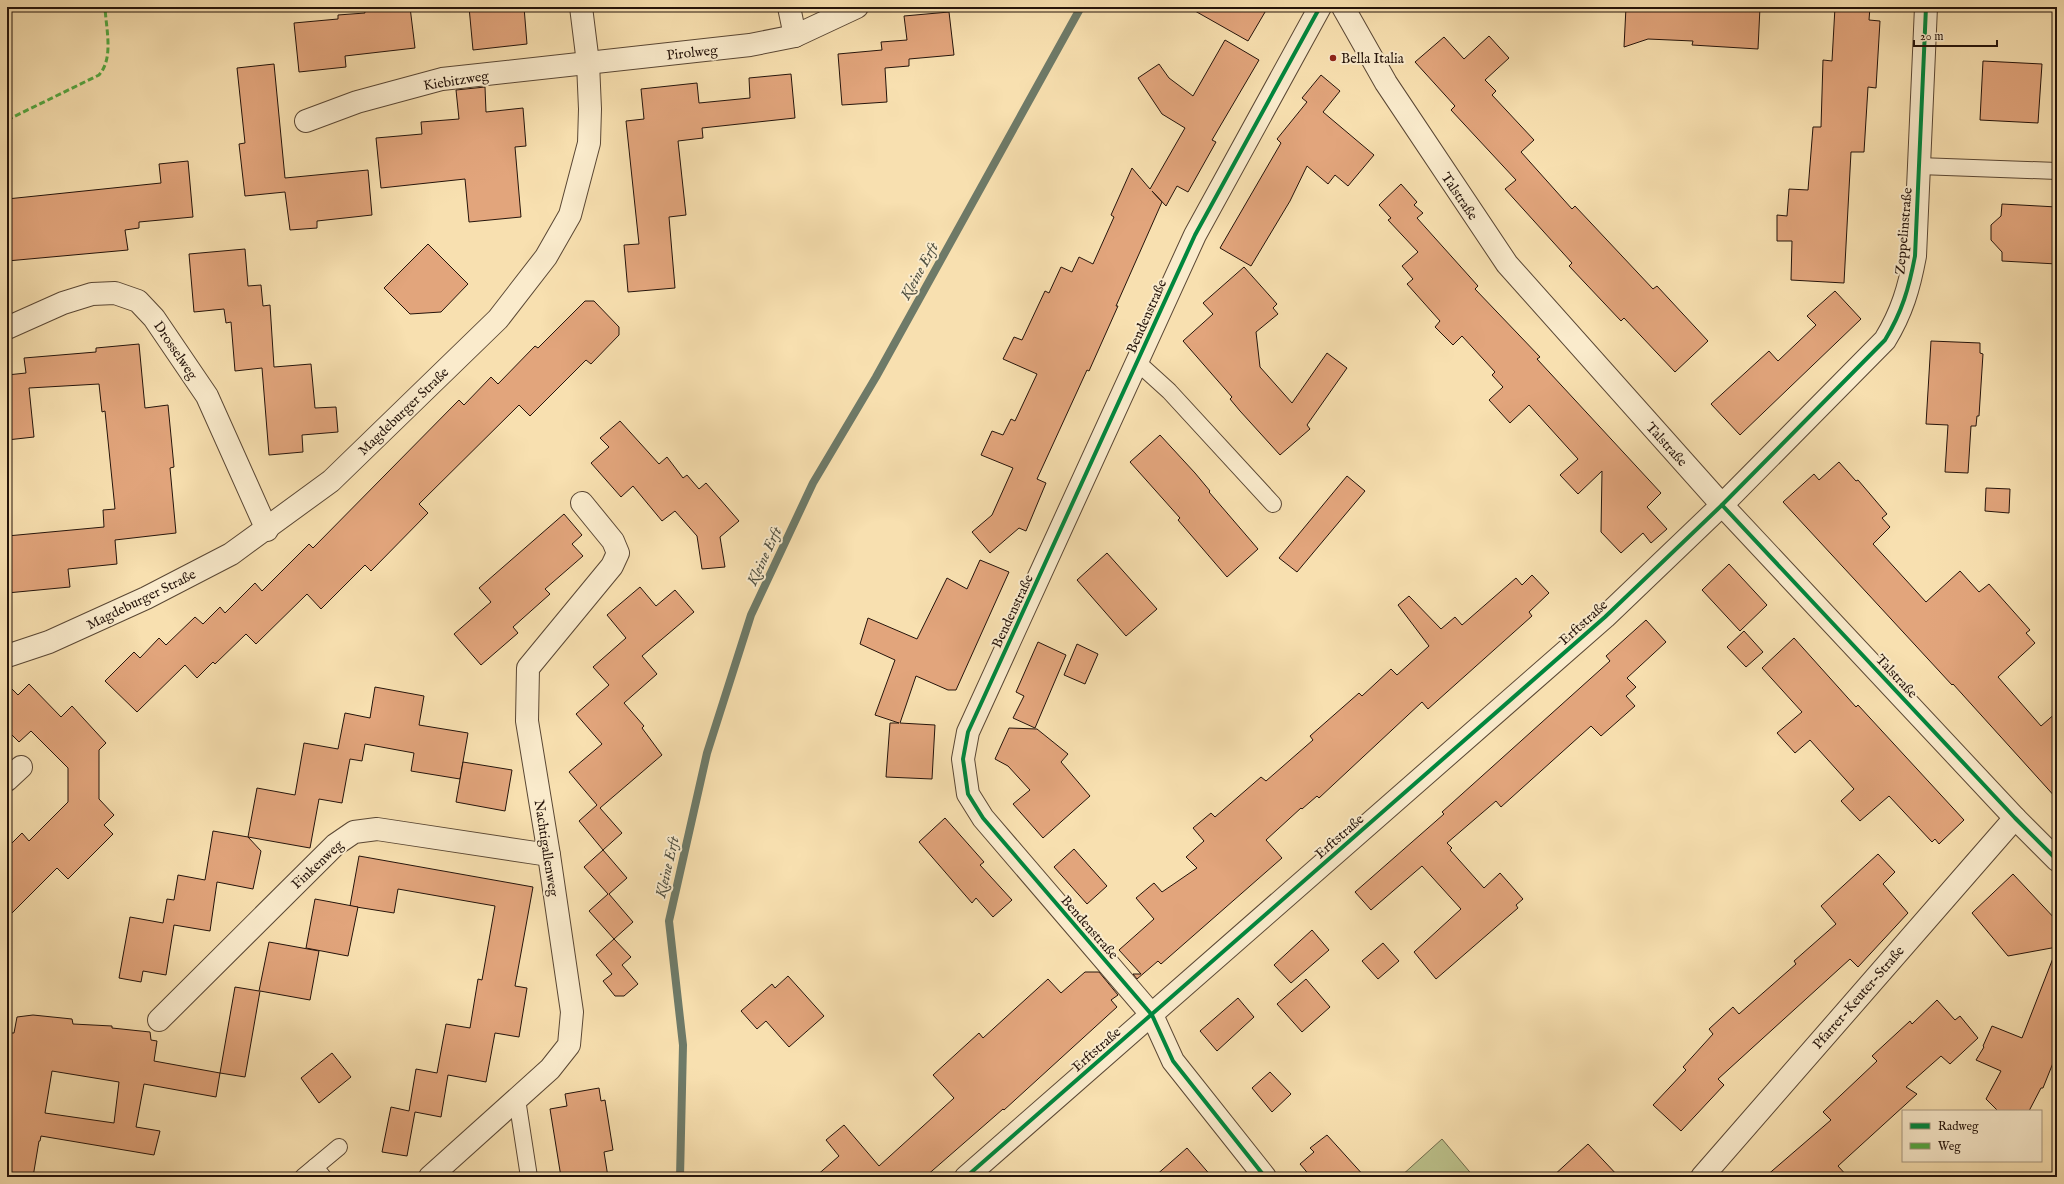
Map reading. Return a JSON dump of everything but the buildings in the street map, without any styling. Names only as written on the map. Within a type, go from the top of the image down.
[{"type":"street","name":"Magdeburger Straße","points":[[7,656],[49,642],[146,598],[231,554],[267,530],[331,481],[498,319],[546,257],[570,215],[589,144],[590,109],[588,64],[580,7]]},
{"type":"street","points":[[789,7],[795,36]]},
{"type":"street","name":"Pirolweg","points":[[588,64],[750,45],[795,36],[857,7]]},
{"type":"street","name":"Bendenstraße","points":[[1265,1177],[1172,1061],[1152,1015],[982,818],[968,794],[963,759],[968,732],[1195,235],[1320,7]]},
{"type":"street","name":"Talstraße","points":[[1343,7],[1386,83],[1507,264],[1722,506],[2015,818],[2057,860]]},
{"type":"street","name":"Zeppelinstraße","points":[[1722,506],[1885,340],[1899,317],[1910,286],[1915,256],[1926,7]]},
{"type":"street","name":"Kiebitzweg","points":[[306,121],[357,102],[442,79],[588,64]]},
{"type":"street","name":"Drosselweg","points":[[7,328],[63,303],[92,294],[115,293],[138,301],[154,318],[207,396],[267,530]]},
{"type":"street","name":"Nachtigallenweg","points":[[430,1177],[550,1068],[569,1045],[572,1012],[549,855],[527,721],[528,668],[612,566],[618,553],[613,541],[582,503]]},
{"type":"street","name":"Erftstraße","points":[[966,1177],[1605,617],[1722,506]]},
{"type":"street","name":"Pfarrer-Keuter-Straße","points":[[1702,1177],[2015,818]]},
{"type":"street","name":"Finkenweg","points":[[159,1020],[335,845],[354,832],[377,829],[549,855]]},
{"type":"lane","points":[[1919,166],[2057,171]]},
{"type":"lane","points":[[1137,362],[1169,391],[1273,504]]},
{"type":"lane","points":[[517,1099],[529,1177]]},
{"type":"lane","points":[[303,1177],[319,1172],[339,1147]]},
{"type":"green space","points":[[1442,1139],[1474,1177],[1400,1177]]},
{"type":"waterway","name":"Kleine Erft","points":[[680,1177],[683,1045],[669,921],[707,753],[751,615],[813,483],[876,377],[1081,7]]},
{"type":"marked path","points":[[7,120],[99,75],[104,68],[108,52],[105,7]]},
{"type":"cycle path","points":[[1265,1177],[1173,1061],[1152,1015],[983,818],[968,794],[963,759],[968,732],[1195,235],[1320,7]]},
{"type":"cycle path","points":[[966,1177],[1605,617],[1722,505],[1885,340],[1896,320],[1904,300],[1915,256],[1926,7]]},
{"type":"cycle path","points":[[1722,505],[2015,818],[2057,860]]},
{"type":"place","name":"Bella Italia","points":[[1333,58]]}]
